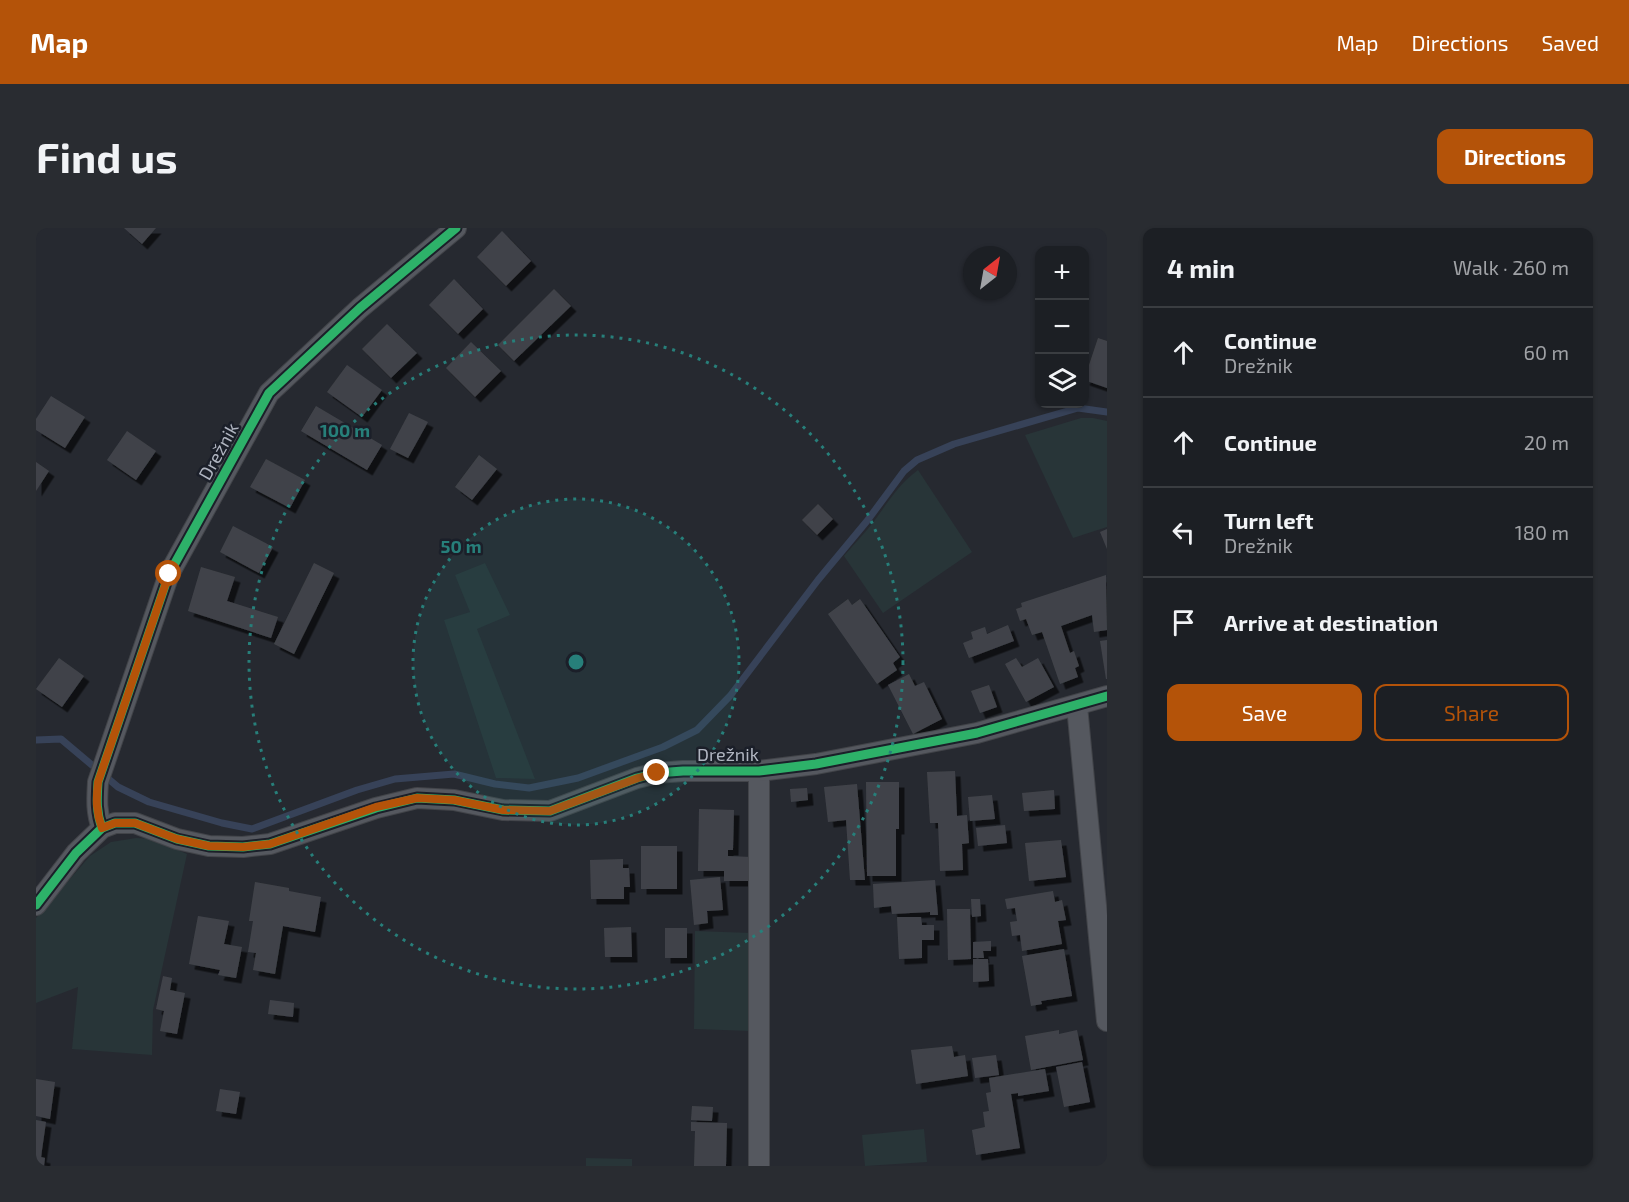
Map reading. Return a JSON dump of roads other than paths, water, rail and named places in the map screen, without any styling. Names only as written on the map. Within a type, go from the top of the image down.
[{"type":"street","name":"Drežnik","points":[[456,228],[360,308],[269,393],[169,574],[98,782],[96,801],[102,828],[115,823],[135,823],[177,839],[209,846],[243,847],[270,844],[376,807],[417,798],[454,800],[503,810],[550,811],[657,773],[759,771],[816,764],[977,733],[1107,696]]},
{"type":"street","points":[[1077,706],[1107,1021]]},
{"type":"street","name":"Drežnik","points":[[759,771],[759,1166]]},
{"type":"street","points":[[36,905],[76,853],[102,828]]},
{"type":"waterway","points":[[36,740],[61,739],[118,787],[149,802],[222,823],[252,829],[357,790],[395,779],[454,774],[495,784],[529,788],[578,778],[663,747],[697,730],[730,696],[904,471],[917,460],[954,444],[1078,408],[1107,412]]}]
